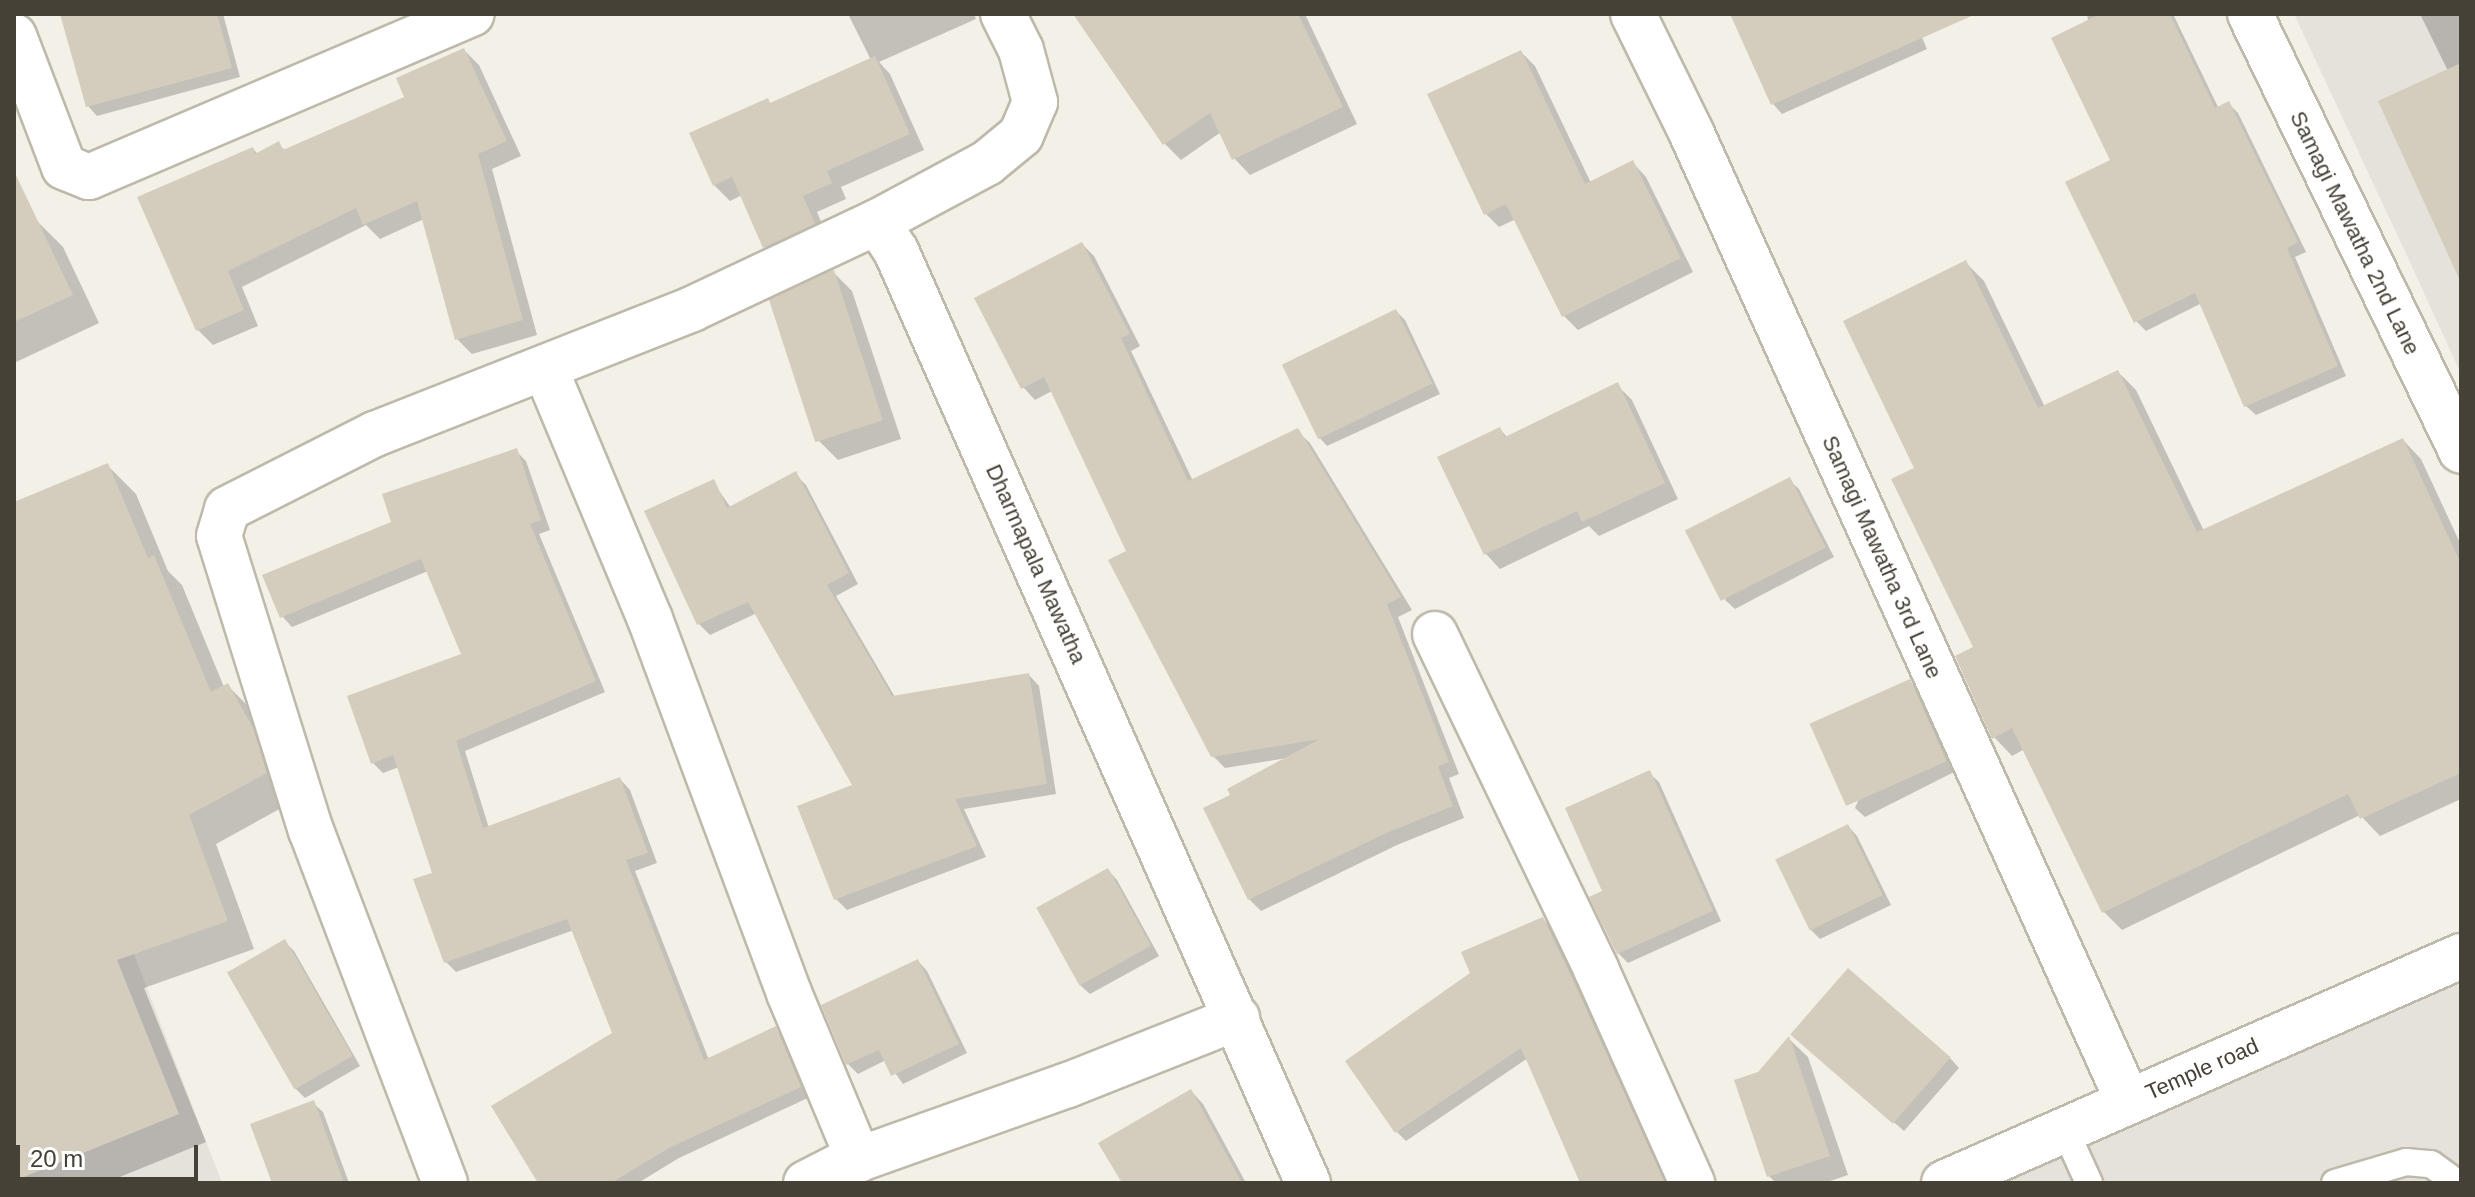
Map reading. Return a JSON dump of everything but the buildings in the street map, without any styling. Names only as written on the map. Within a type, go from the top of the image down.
[{"type":"street","points":[[14,36],[64,167],[89,177],[472,14]]},
{"type":"street","points":[[445,1183],[311,831],[219,536],[227,509],[375,434],[692,309],[877,222],[987,163],[1021,135],[1035,102],[1021,50],[1003,14]]},
{"type":"street","name":"Samagi Mawatha 3rd Lane","points":[[1633,14],[1691,132],[2128,1101]]},
{"type":"street","name":"Samagi Mawatha 2nd Lane","points":[[2250,14],[2461,451]]},
{"type":"street","name":"Dharmapala Mawatha","points":[[877,222],[896,251],[1308,1183]]},
{"type":"street","points":[[545,368],[650,619],[789,993],[859,1160]]},
{"type":"street","points":[[1435,634],[1596,969],[1692,1183]]},
{"type":"street","name":"Temple road","points":[[1944,1183],[2461,956]]},
{"type":"street","points":[[806,1183],[859,1160],[1068,1085],[1237,1018]]},
{"type":"lane","points":[[2065,1130],[2089,1183]]},
{"type":"lane","points":[[2335,1183],[2406,1162],[2431,1164],[2457,1183]]},
{"type":"shaded area","points":[[2294,14],[2461,14],[2461,374],[2408,258]]},
{"type":"shaded area","points":[[14,642],[222,1183],[14,1183]]},
{"type":"shaded area","points":[[2461,974],[2461,1183],[1991,1183]]}]
